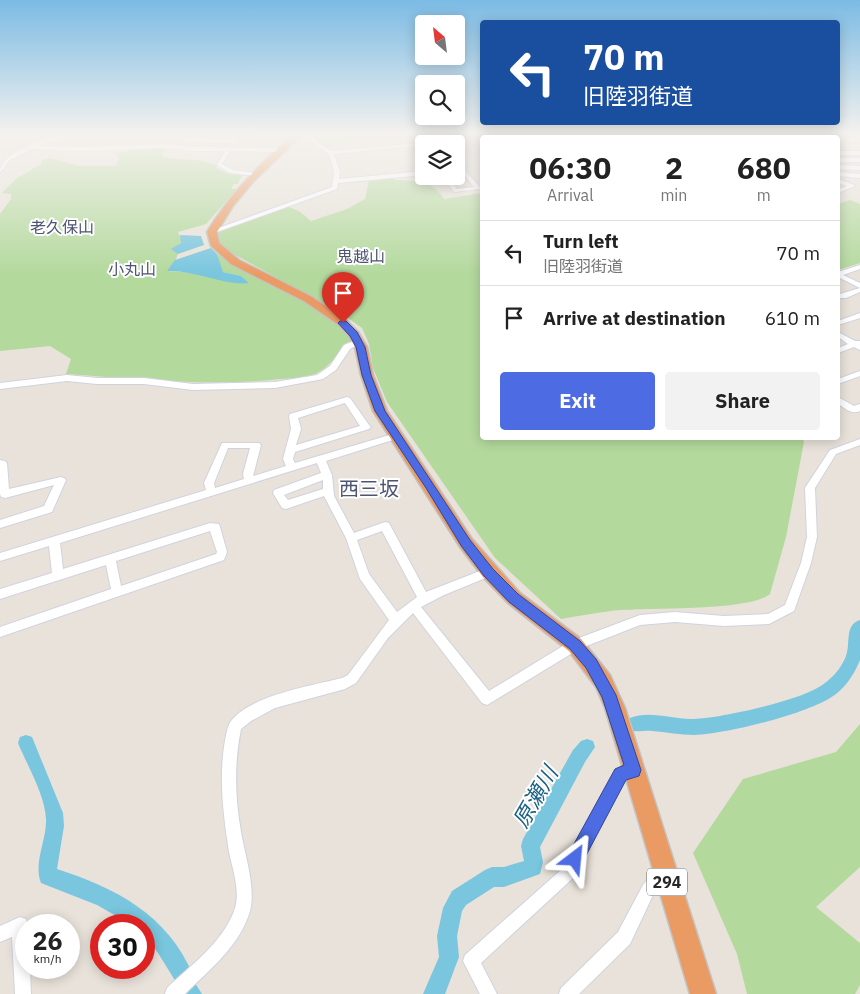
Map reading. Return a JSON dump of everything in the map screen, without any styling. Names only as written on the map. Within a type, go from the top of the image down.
[{"type":"highway","points":[[212,232],[248,182]]},
{"type":"highway","name":"294","points":[[212,232],[214,244],[224,255],[308,299],[343,323],[358,341],[377,403],[396,436],[430,485],[466,543],[489,572],[514,598],[575,645],[603,681],[615,708],[702,994]]},
{"type":"street","points":[[212,232],[251,216],[329,191],[335,188],[337,182]]},
{"type":"street","points":[[452,185],[456,191],[478,188],[473,182]]},
{"type":"street","points":[[840,190],[852,186],[842,182]]},
{"type":"street","points":[[840,273],[860,267]]},
{"type":"street","points":[[840,275],[860,288]]},
{"type":"street","points":[[840,296],[860,288]]},
{"type":"street","points":[[840,322],[860,315]]},
{"type":"street","points":[[840,335],[858,345]]},
{"type":"street","points":[[0,386],[67,378],[97,381],[144,381],[192,387],[275,385],[320,377],[333,368],[347,347],[358,341]]},
{"type":"street","points":[[840,350],[858,345]]},
{"type":"street","points":[[840,381],[860,373]]},
{"type":"street","points":[[291,450],[366,427],[349,401],[302,413],[292,418],[296,429],[288,459],[292,468]]},
{"type":"street","points":[[840,401],[854,410],[860,407]]},
{"type":"street","points":[[356,431],[365,446]]},
{"type":"street","points":[[0,557],[396,436]]},
{"type":"street","points":[[351,538],[386,526],[419,602],[486,700],[575,645],[640,620],[674,617],[724,622],[769,619],[790,608],[806,563],[812,537],[810,488],[833,452],[860,442]]},
{"type":"street","points":[[211,492],[209,483],[225,445],[256,445],[248,474],[250,481]]},
{"type":"street","points":[[320,460],[327,475],[328,491],[351,538],[364,576],[396,620]]},
{"type":"street","points":[[0,463],[2,463],[5,494],[62,480],[48,510],[0,524]]},
{"type":"street","points":[[327,475],[278,493],[286,506],[328,491]]},
{"type":"street","points":[[0,594],[210,527],[215,527],[222,552],[220,556],[0,632]]},
{"type":"street","points":[[54,540],[58,575]]},
{"type":"street","points":[[110,558],[117,592]]},
{"type":"street","points":[[173,994],[219,947],[235,927],[244,911],[245,897],[228,788],[228,762],[235,726],[260,709],[283,699],[337,686],[352,679],[396,620],[419,602],[489,572]]},
{"type":"street","points":[[489,994],[471,962],[567,874],[620,774],[633,770]]},
{"type":"street","points":[[567,994],[624,938],[648,890],[664,871]]},
{"type":"street","points":[[0,934],[20,925],[23,994]]},
{"type":"green space","points":[[13,182],[239,182],[234,184],[231,189],[237,189],[206,224],[178,232],[182,241],[177,247],[173,248],[178,254],[173,266],[167,271],[196,273],[218,279],[249,283],[241,276],[223,272],[216,257],[219,254],[246,271],[311,303],[326,314],[352,341],[326,367],[313,375],[297,378],[228,382],[174,381],[66,374],[71,359],[50,346],[0,351],[0,214],[11,199],[11,194],[2,193]]},
{"type":"green space","points":[[368,182],[415,182],[415,185],[427,185],[440,193],[444,199],[480,193],[480,440],[803,440],[786,537],[770,594],[758,600],[741,604],[695,608],[611,611],[561,619],[495,558],[387,402],[373,368],[369,344],[362,328],[341,313],[228,251],[218,241],[219,232],[254,216],[282,207],[292,208],[301,212],[311,221],[347,209],[365,199]]},
{"type":"green space","points":[[850,200],[860,204],[860,263],[840,269],[840,203]]},
{"type":"green space","points":[[860,724],[860,867],[816,907],[860,943],[860,985],[855,994],[747,994],[737,954],[693,853],[743,779],[836,752]]},
{"type":"water","points":[[180,235],[201,236],[204,245],[178,254],[171,249],[181,243]]},
{"type":"water","points":[[211,248],[217,254],[223,272],[241,276],[249,283],[230,282],[178,271],[167,271],[175,260]]},
{"type":"waterway","name":"原瀬川","points":[[636,724],[645,722],[692,727],[718,725],[809,701],[826,692],[842,678],[852,661],[856,649],[857,629],[860,626]]},
{"type":"waterway","points":[[26,743],[47,793],[55,819],[48,862],[48,876],[104,898],[132,913],[153,930],[183,975]]},
{"type":"waterway","name":"原瀬川","points":[[434,994],[449,957],[447,936],[453,908],[459,898],[492,877],[504,877],[533,867],[534,862],[530,846],[579,756],[587,747]]},
{"type":"waterway","points":[[188,990],[191,994]]},
{"type":"district","name":"老久保山","points":[[62,227]]},
{"type":"district","name":"鬼越山","points":[[361,256]]},
{"type":"district","name":"小丸山","points":[[132,269]]},
{"type":"district","name":"西三坂","points":[[369,489]]},
{"type":"route","points":[[343,323],[354,334],[361,347],[367,375],[380,411],[466,543],[489,572],[514,598],[575,645],[591,663],[603,681],[615,708],[633,770],[620,774],[575,859]]}]
